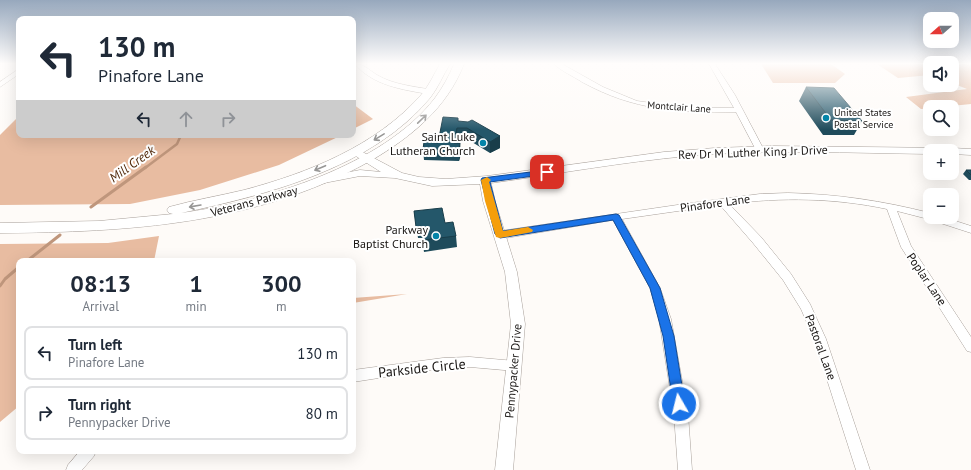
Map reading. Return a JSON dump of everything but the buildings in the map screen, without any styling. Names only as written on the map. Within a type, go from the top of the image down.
[{"type":"main road","name":"Veterans Parkway","points":[[0,220],[130,216],[212,203],[287,182],[326,166],[355,151],[399,123],[423,102],[432,86]]},
{"type":"main road","name":"Veterans Parkway","points":[[0,228],[119,226],[159,222],[256,203],[318,182],[368,158],[403,135],[434,107],[448,86]]},
{"type":"street","points":[[398,86],[428,92]]},
{"type":"street","name":"Montclair Lane","points":[[598,86],[617,96],[641,104],[676,109],[738,110]]},
{"type":"street","points":[[724,86],[760,150]]},
{"type":"street","name":"Rev Dr M Luther King Jr Drive","points":[[355,151],[383,169],[404,178],[446,183],[485,180],[664,155],[715,151],[923,151]]},
{"type":"street","points":[[959,151],[971,152]]},
{"type":"street","points":[[318,182],[360,173],[404,178]]},
{"type":"street","name":"Pennypacker Drive","points":[[485,180],[511,272],[518,324],[504,470]]},
{"type":"street","name":"Pinafore Lane","points":[[500,234],[770,196],[836,198],[891,207],[923,215]]},
{"type":"street","name":"Pastoral Lane","points":[[722,202],[757,240],[787,277],[806,307],[820,339],[863,470]]},
{"type":"street","name":"Poplar Lane","points":[[891,207],[906,247],[971,347]]},
{"type":"street","points":[[616,217],[655,288],[665,319],[681,414],[685,470]]},
{"type":"street","name":"Pinafore Lane","points":[[953,224],[971,230]]},
{"type":"street","name":"Parkside Circle","points":[[356,376],[443,363],[470,362],[515,366]]},
{"type":"street","points":[[72,470],[87,454]]},
{"type":"shaded area","points":[[959,86],[971,86],[971,104],[959,105],[959,100],[923,100],[923,109],[921,109],[906,97],[944,92],[959,92],[959,90],[967,89]]},
{"type":"shaded area","points":[[356,106],[373,119],[356,128]]},
{"type":"shaded area","points":[[16,119],[16,138],[336,138],[279,165],[200,190],[130,204],[0,205],[0,135]]},
{"type":"shaded area","points":[[159,236],[155,258],[16,258],[16,409],[0,422],[0,244],[108,243]]},
{"type":"shaded area","points":[[407,294],[356,302],[356,298]]},
{"type":"waterway","name":"Mill Creek","points":[[145,168],[177,144],[180,138]]},
{"type":"waterway","name":"Mill Creek","points":[[91,207],[146,167]]},
{"type":"waterway","name":"Mill Creek","points":[[31,258],[60,235]]},
{"type":"waterway","name":"Mill Creek","points":[[0,286],[5,279],[16,270]]},
{"type":"slow traffic","points":[[487,180],[485,180],[489,201],[500,234],[528,230]]},
{"type":"place","name":"United States Postal Service","points":[[826,118]]},
{"type":"place","name":"Saint Luke Lutheran Church","points":[[483,143]]},
{"type":"place","name":"Parkway Baptist Church","points":[[436,236]]},
{"type":"route","points":[[547,172],[485,180],[489,201],[500,234],[616,217],[655,288],[669,336],[679,404]]}]
